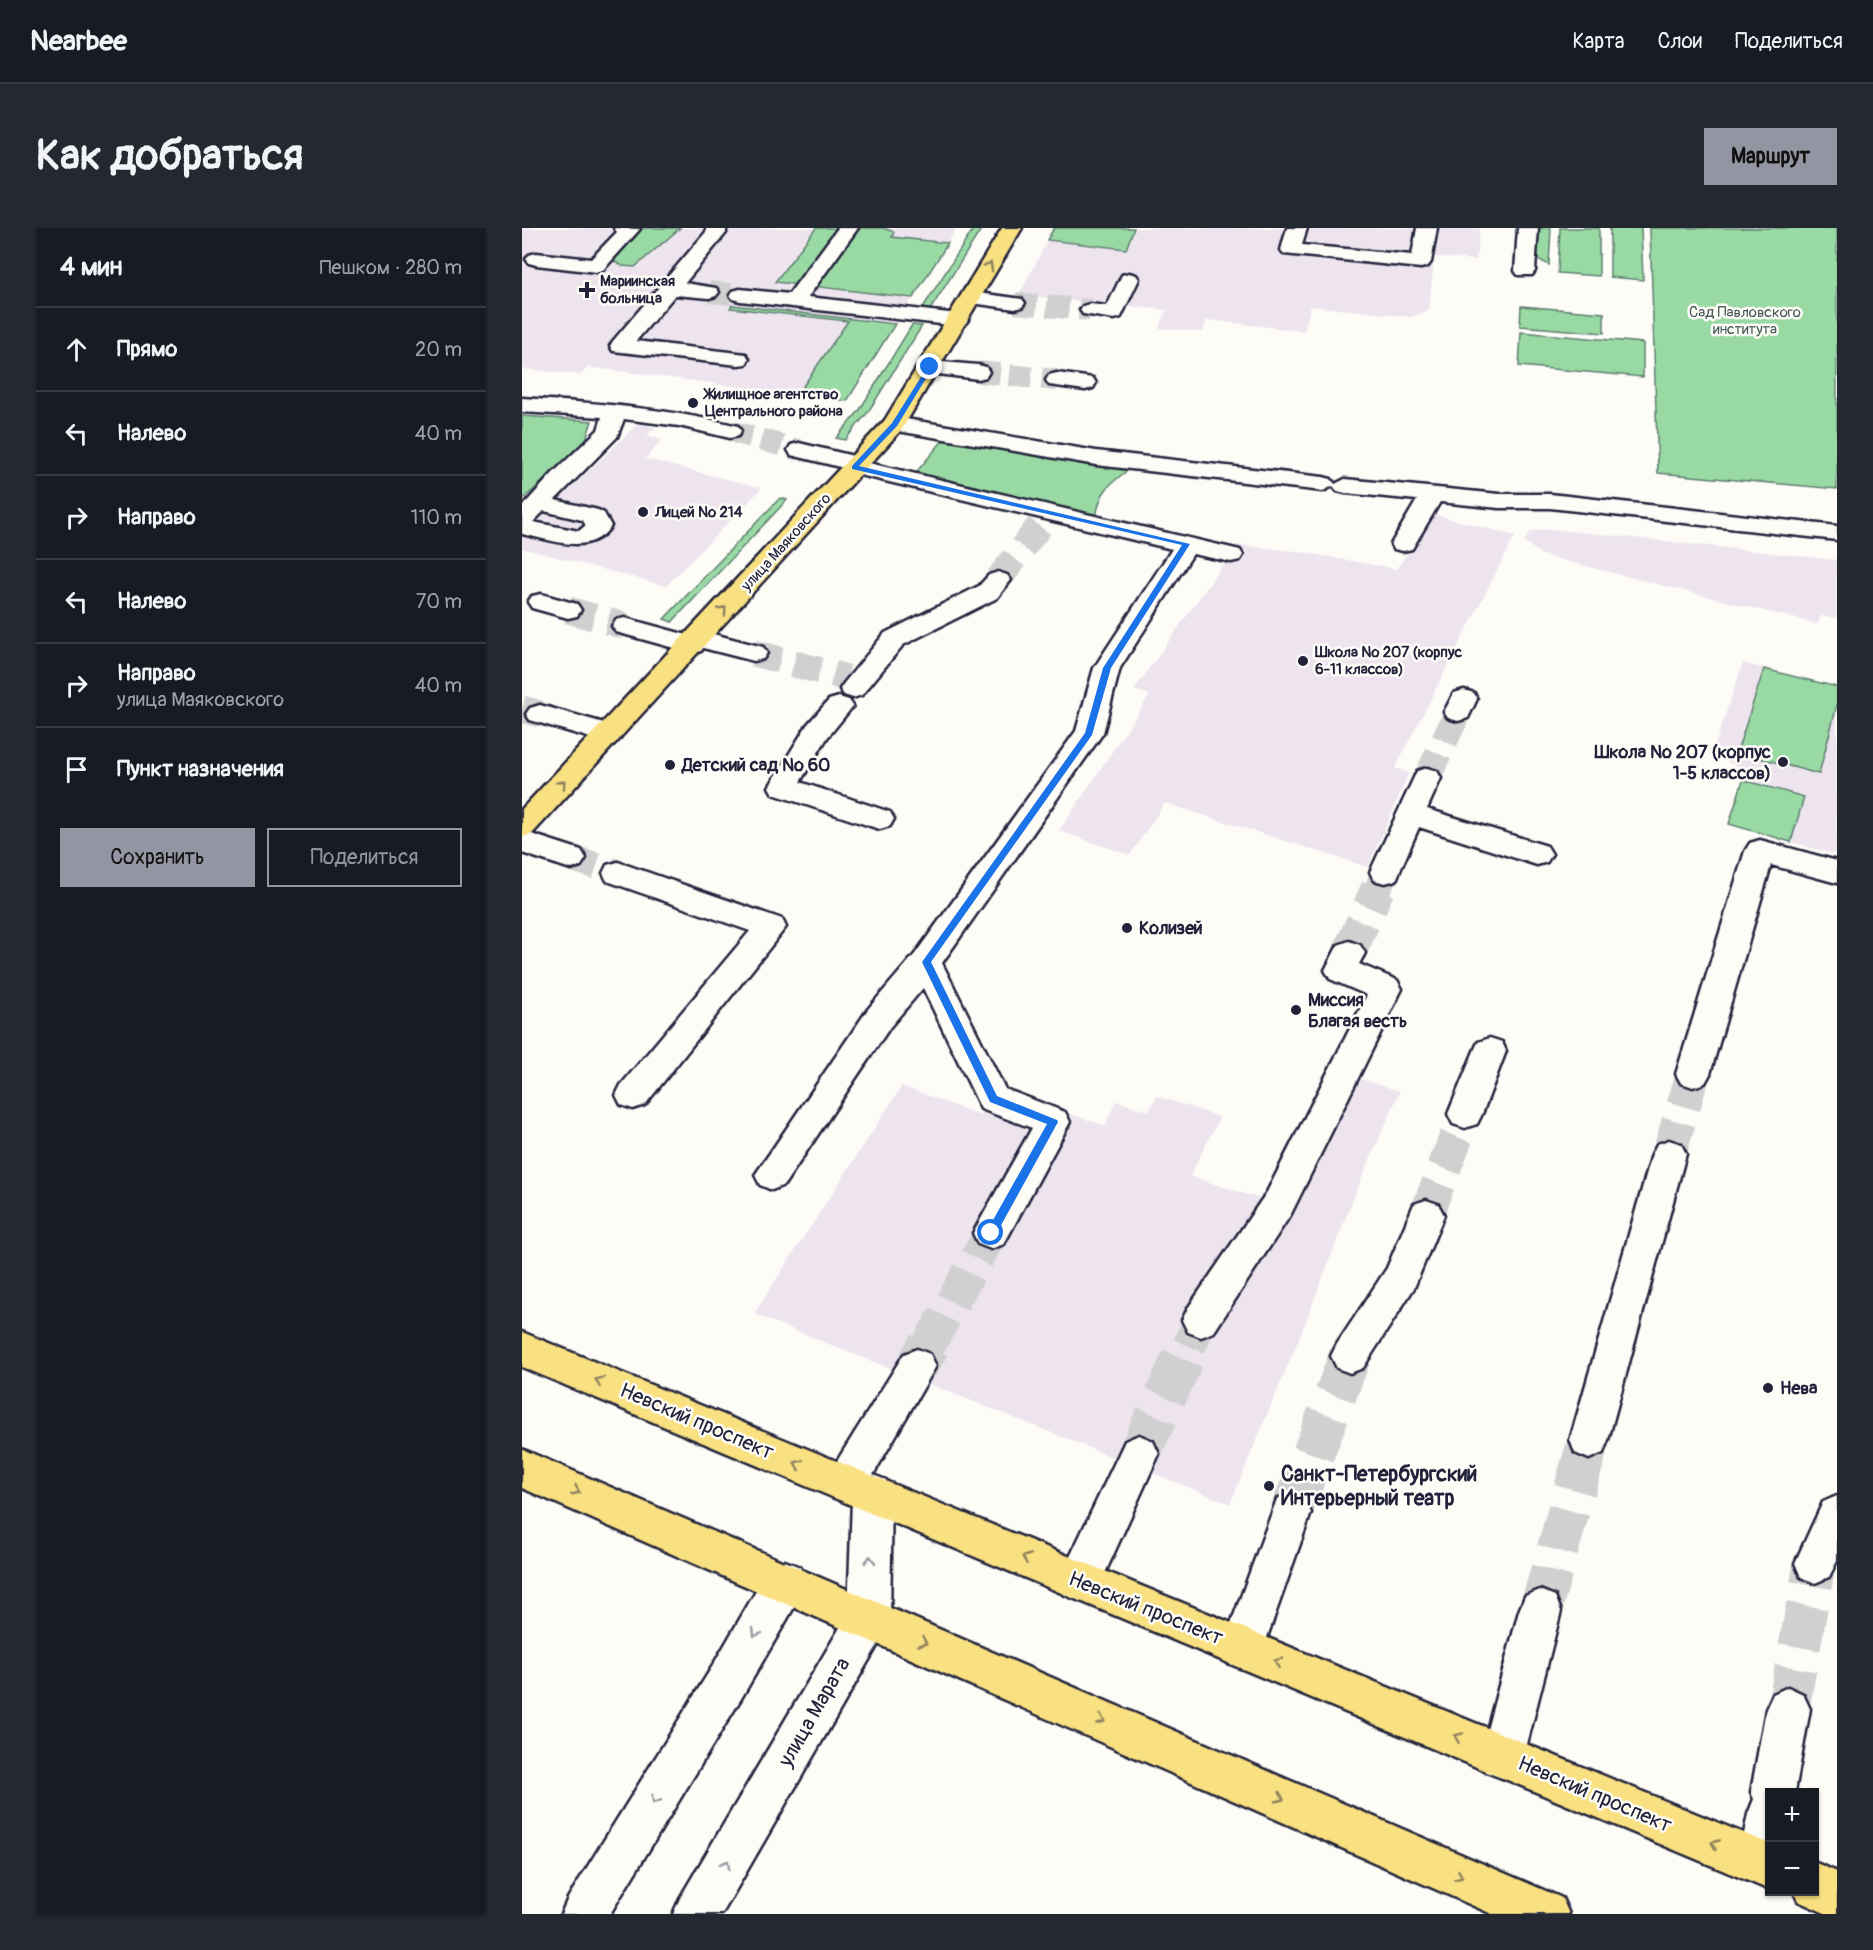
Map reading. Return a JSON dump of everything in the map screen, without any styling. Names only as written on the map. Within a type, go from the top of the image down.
[{"type":"main road","name":"улица Маяковского","points":[[522,826],[894,424],[1012,228]]},
{"type":"main road","name":"Невский проспект","points":[[522,1349],[1765,1865]]},
{"type":"main road","points":[[522,1468],[1546,1914]]},
{"type":"main road","points":[[1819,1888],[1837,1895]]},
{"type":"street","points":[[536,259],[597,266],[630,229],[624,228]]},
{"type":"street","points":[[716,228],[716,233],[621,346],[738,359]]},
{"type":"street","points":[[794,302],[849,228]]},
{"type":"street","points":[[1297,228],[1291,250],[1421,262],[1427,228]]},
{"type":"street","points":[[1525,271],[1528,228]]},
{"type":"street","points":[[1090,310],[1114,313],[1129,279]]},
{"type":"street","points":[[670,288],[709,292]]},
{"type":"street","points":[[740,295],[958,320]]},
{"type":"street","points":[[970,298],[1015,303]]},
{"type":"street","points":[[930,367],[978,372]]},
{"type":"street","points":[[1057,380],[1085,383]]},
{"type":"street","points":[[522,405],[696,421],[730,431]]},
{"type":"street","points":[[522,522],[561,478],[609,432],[615,412]]},
{"type":"street","points":[[894,424],[1096,458],[1499,501],[1550,501],[1837,533]]},
{"type":"street","points":[[799,450],[1045,518],[1186,544],[1230,555]]},
{"type":"street","points":[[1403,543],[1426,507],[1431,494]]},
{"type":"street","points":[[522,527],[580,538],[590,535],[599,526],[595,518],[590,515],[539,503]]},
{"type":"street","points":[[772,1175],[879,1018],[926,962],[1089,734],[1107,668],[1186,544]]},
{"type":"street","points":[[880,819],[783,787],[817,732],[849,688],[894,639],[988,592],[998,580]]},
{"type":"street","points":[[542,602],[568,610]]},
{"type":"street","points":[[625,626],[754,653]]},
{"type":"street","points":[[540,714],[608,734]]},
{"type":"street","points":[[1385,872],[1427,778]]},
{"type":"street","points":[[1410,814],[1537,854]]},
{"type":"street","points":[[522,842],[571,858]]},
{"type":"street","points":[[1693,1074],[1760,850],[1823,862]]},
{"type":"street","points":[[618,873],[771,927],[633,1095]]},
{"type":"street","points":[[1201,1320],[1279,1203],[1386,989],[1341,970],[1349,953]]},
{"type":"street","points":[[926,962],[993,1099],[1053,1122],[991,1233]]},
{"type":"street","points":[[1465,1114],[1490,1051]]},
{"type":"street","points":[[1589,1440],[1669,1154]]},
{"type":"street","points":[[1350,1356],[1401,1277],[1426,1215]]},
{"type":"street","points":[[859,1489],[917,1366]]},
{"type":"street","points":[[1080,1580],[1138,1454]]},
{"type":"street","name":"улица Марата","points":[[696,1914],[869,1619],[859,1489]]},
{"type":"street","points":[[1243,1648],[1292,1513]]},
{"type":"street","points":[[1815,1563],[1837,1516]]},
{"type":"street","points":[[585,1914],[727,1682],[785,1582]]},
{"type":"street","points":[[1502,1756],[1540,1611]]},
{"type":"street","points":[[1774,1788],[1788,1709]]},
{"type":"shaded area","points":[[522,228],[957,228],[847,401],[588,367],[581,375],[522,369]]},
{"type":"shaded area","points":[[1054,228],[1480,228],[1476,260],[1434,257],[1429,310],[1412,317],[1311,306],[1304,331],[1207,320],[1203,332],[1159,328],[1166,310],[1019,295]]},
{"type":"shaded area","name":"Лицей № 214","points":[[639,423],[656,428],[647,435],[662,440],[645,459],[762,488],[666,586],[522,548],[522,535]]},
{"type":"shaded area","name":"Школа № 207 (корпус 6-11 классов)","points":[[1433,514],[1515,536],[1395,768],[1409,773],[1368,867],[1165,803],[1130,855],[1059,831],[1150,695],[1134,690],[1237,545],[1295,551],[1397,569]]},
{"type":"shaded area","points":[[1551,529],[1837,560],[1837,618],[1821,616],[1817,624],[1561,560],[1540,554],[1524,541],[1531,531]]},
{"type":"shaded area","name":"Школа № 207 (корпус 1-5 классов)","points":[[1743,663],[1837,687],[1837,855],[1791,842],[1804,797],[1743,780],[1746,771],[1712,754]]},
{"type":"shaded area","points":[[1347,1075],[1400,1091],[1357,1189],[1300,1336],[1230,1504],[754,1314],[902,1086],[979,1115],[1013,1093],[1105,1126],[1116,1101],[1149,1111],[1157,1096],[1220,1117],[1190,1176],[1288,1208]]},
{"type":"green space","points":[[643,228],[680,228],[635,267],[623,266],[615,262],[614,250]]},
{"type":"green space","points":[[816,228],[843,228],[800,285],[775,282]]},
{"type":"green space","points":[[853,228],[883,228],[894,232],[892,237],[948,243],[913,298],[811,286]]},
{"type":"green space","points":[[974,228],[982,228],[930,310],[922,309]]},
{"type":"green space","points":[[1054,228],[1134,228],[1126,249],[1047,240]]},
{"type":"green space","points":[[1535,228],[1551,228],[1549,265],[1534,257]]},
{"type":"green space","points":[[1560,228],[1599,228],[1599,276],[1558,273]]},
{"type":"green space","points":[[1610,228],[1641,228],[1643,280],[1610,277]]},
{"type":"green space","name":"Сад Павловского института","points":[[1650,228],[1837,228],[1837,489],[1658,473]]},
{"type":"green space","points":[[732,305],[895,324],[847,401],[797,395],[848,321],[730,308]]},
{"type":"green space","points":[[1521,306],[1604,313],[1604,333],[1520,326]]},
{"type":"green space","points":[[912,325],[922,326],[868,412],[845,440],[836,438],[859,411]]},
{"type":"green space","points":[[1521,332],[1643,343],[1643,377],[1519,366]]},
{"type":"green space","points":[[522,416],[592,421],[584,445],[522,500]]},
{"type":"green space","points":[[944,439],[1131,468],[1107,488],[1100,501],[1096,518],[913,476]]},
{"type":"green space","points":[[780,498],[787,500],[672,622],[664,619]]},
{"type":"green space","points":[[1764,669],[1837,687],[1837,705],[1819,774],[1737,752]]},
{"type":"green space","points":[[1743,780],[1804,797],[1791,842],[1729,824]]},
{"type":"tunnel","points":[[709,292],[740,295]]},
{"type":"tunnel","points":[[1015,303],[1090,310]]},
{"type":"tunnel","points":[[978,372],[1057,380]]},
{"type":"tunnel","points":[[730,431],[799,450]]},
{"type":"tunnel","points":[[998,580],[1041,524]]},
{"type":"tunnel","points":[[568,610],[625,626]]},
{"type":"tunnel","points":[[754,653],[847,678]]},
{"type":"tunnel","points":[[522,709],[540,714]]},
{"type":"tunnel","points":[[1427,778],[1458,712]]},
{"type":"tunnel","points":[[571,858],[618,873]]},
{"type":"tunnel","points":[[1377,890],[1385,872]]},
{"type":"tunnel","points":[[1349,953],[1378,888]]},
{"type":"tunnel","points":[[1669,1154],[1693,1074]]},
{"type":"tunnel","points":[[1426,1215],[1465,1114]]},
{"type":"tunnel","points":[[928,1346],[991,1233]]},
{"type":"tunnel","points":[[1189,1346],[1201,1320]]},
{"type":"tunnel","points":[[917,1366],[929,1345]]},
{"type":"tunnel","points":[[1139,1454],[1189,1345]]},
{"type":"tunnel","points":[[1291,1513],[1350,1356]]},
{"type":"tunnel","points":[[1540,1611],[1589,1440]]},
{"type":"tunnel","points":[[1788,1709],[1815,1563]]},
{"type":"place","name":"Мариинская больница","points":[[587,290]]},
{"type":"place","name":"Жилищное агентство Центрального района","points":[[693,403]]},
{"type":"place","name":"Лицей № 214","points":[[643,512]]},
{"type":"place","name":"Школа № 207 (корпус 6-11 классов)","points":[[1303,661]]},
{"type":"place","name":"Школа № 207 (корпус 1-5 классов)","points":[[1783,762]]},
{"type":"place","name":"Детский сад № 60","points":[[670,765]]},
{"type":"place","name":"Колизей","points":[[1127,928]]},
{"type":"place","name":"Миссия Благая весть","points":[[1296,1010]]},
{"type":"place","name":"Нева","points":[[1768,1388]]},
{"type":"place","name":"Санкт-Петербургский Интерьерный театр","points":[[1269,1486]]},
{"type":"route","points":[[930,367],[894,424],[855,467],[1186,544],[1107,668],[1089,734],[926,962],[993,1099],[1053,1122],[991,1233]]}]
